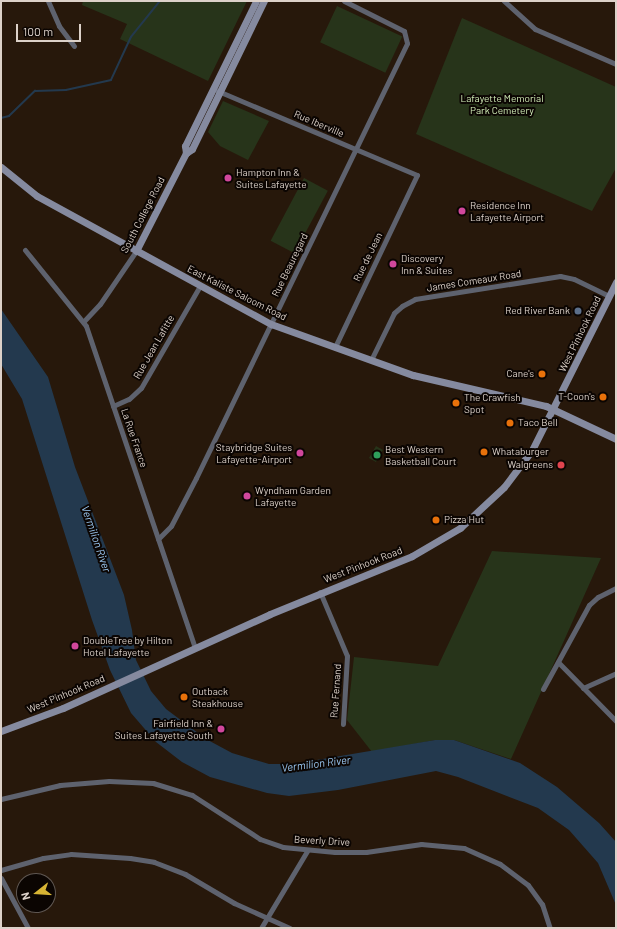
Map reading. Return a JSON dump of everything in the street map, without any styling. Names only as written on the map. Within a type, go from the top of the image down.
[{"type":"main road","name":"South College Road","points":[[136,251],[186,153],[192,149],[256,1]]},
{"type":"main road","name":"South College Road","points":[[217,90],[264,1]]},
{"type":"main road","name":"East Kaliste Saloom Road","points":[[1,167],[37,196],[271,324],[428,380],[527,400],[554,409],[616,439]]},
{"type":"main road","name":"West Pinhook Road","points":[[1,731],[63,708],[320,592],[412,556],[436,544],[463,526],[493,500],[516,473],[554,409],[616,282]]},
{"type":"street","name":"Rue Beauregard","points":[[158,539],[171,526],[356,149],[406,42],[407,36],[402,30],[344,1]]},
{"type":"street","points":[[504,1],[535,29],[616,64]]},
{"type":"street","points":[[49,2],[59,26],[74,46]]},
{"type":"street","name":"Rue Iberville","points":[[217,90],[417,175]]},
{"type":"street","name":"Rue de Jean","points":[[335,347],[417,175]]},
{"type":"street","name":"La Rue France","points":[[25,250],[84,321],[195,648]]},
{"type":"street","name":"South College Road","points":[[84,321],[100,304],[136,251]]},
{"type":"street","name":"James Comeaux Road","points":[[372,360],[394,313],[402,306],[415,300],[560,276],[574,279],[610,296]]},
{"type":"street","name":"Rue Jean Lafitte","points":[[113,406],[129,399],[141,388],[200,286]]},
{"type":"street","points":[[544,690],[589,605],[598,597],[616,588]]},
{"type":"street","name":"Rue Fernand","points":[[320,592],[341,636],[348,663],[343,724]]},
{"type":"street","points":[[558,662],[616,721]]},
{"type":"street","points":[[583,688],[616,673]]},
{"type":"street","name":"Beverly Drive","points":[[1,799],[60,785],[109,781],[153,783],[192,795],[269,844],[307,851],[366,852],[421,844],[453,846],[470,850],[500,864],[528,884],[542,904],[550,928]]},
{"type":"street","points":[[261,928],[307,851]]},
{"type":"street","points":[[1,870],[57,855],[89,854],[154,862],[185,874],[234,903],[267,916],[290,928]]},
{"type":"street","points":[[1,878],[28,928]]},
{"type":"green space","points":[[83,1],[247,1],[208,81],[120,39],[127,24],[82,5]]},
{"type":"green space","points":[[337,6],[402,36],[385,73],[320,42]]},
{"type":"green space","name":"Lafayette Memorial Park Cemetery","points":[[462,18],[616,87],[616,168],[592,211],[416,134]]},
{"type":"green space","points":[[223,101],[269,121],[248,160],[220,146],[208,132]]},
{"type":"green space","points":[[304,178],[328,191],[295,253],[271,241]]},
{"type":"green space","name":"Best Western Basketball Court","points":[[376,446],[383,450],[376,462],[369,458]]},
{"type":"green space","points":[[492,551],[601,558],[511,759],[454,740],[435,740],[372,752],[347,720],[354,657],[438,666]]},
{"type":"water","name":"Vermilion River","points":[[1,309],[48,377],[75,467],[124,595],[132,630],[136,660],[151,691],[166,709],[206,739],[232,753],[269,764],[293,764],[435,740],[454,740],[520,763],[557,787],[599,823],[616,842],[616,905],[598,863],[569,830],[538,808],[458,777],[436,771],[338,790],[289,796],[267,793],[210,777],[182,762],[156,742],[131,713],[110,670],[92,620],[22,399],[1,364]]},
{"type":"waterway","points":[[1,118],[9,116],[35,91],[66,90],[111,80],[131,37],[160,1]]},
{"type":"place","name":"Hampton Inn & Suites Lafayette","points":[[228,178]]},
{"type":"place","name":"Residence Inn Lafayette Airport","points":[[462,211]]},
{"type":"place","name":"Discovery Inn & Suites","points":[[393,264]]},
{"type":"place","name":"Red River Bank","points":[[578,311]]},
{"type":"place","name":"Cane's","points":[[542,374]]},
{"type":"place","name":"T-Coon's","points":[[603,397]]},
{"type":"place","name":"The Crawfish Spot","points":[[456,403]]},
{"type":"place","name":"Taco Bell","points":[[510,423]]},
{"type":"place","name":"Whataburger","points":[[484,452]]},
{"type":"place","name":"Staybridge Suites Lafayette-Airport","points":[[300,453]]},
{"type":"place","name":"Best Western Basketball Court","points":[[377,455]]},
{"type":"place","name":"Walgreens","points":[[561,465]]},
{"type":"place","name":"Wyndham Garden Lafayette","points":[[247,496]]},
{"type":"place","name":"Pizza Hut","points":[[436,520]]},
{"type":"place","name":"DoubleTree by Hilton Hotel Lafayette","points":[[75,646]]},
{"type":"place","name":"Outback Steakhouse","points":[[184,697]]},
{"type":"place","name":"Fairfield Inn & Suites Lafayette South","points":[[221,729]]}]
